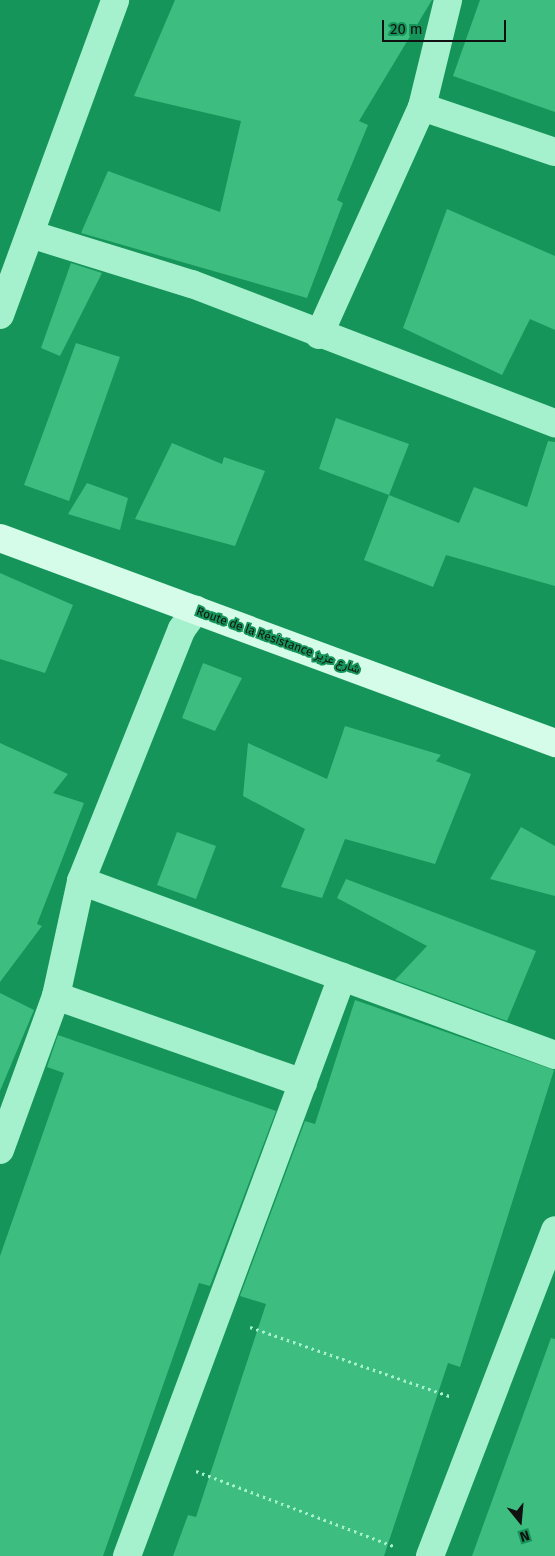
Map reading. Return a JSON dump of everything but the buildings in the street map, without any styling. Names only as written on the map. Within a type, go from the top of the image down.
[{"type":"street","points":[[0,315],[115,0]]},
{"type":"street","points":[[319,335],[422,107],[448,0]]},
{"type":"street","points":[[422,107],[555,152]]},
{"type":"street","points":[[30,234],[192,284],[319,335],[555,423]]},
{"type":"street","name":"Route de la Résistance شارع عزيز","points":[[0,538],[555,743]]},
{"type":"street","points":[[0,1150],[56,996],[81,881],[182,629],[196,610]]},
{"type":"street","points":[[81,881],[555,1055]]},
{"type":"street","points":[[127,1556],[342,977]]},
{"type":"street","points":[[56,996],[303,1083]]},
{"type":"street","points":[[430,1556],[555,1230]]},
{"type":"path","points":[[216,1315],[486,1409]]},
{"type":"path","points":[[163,1459],[401,1549]]}]
